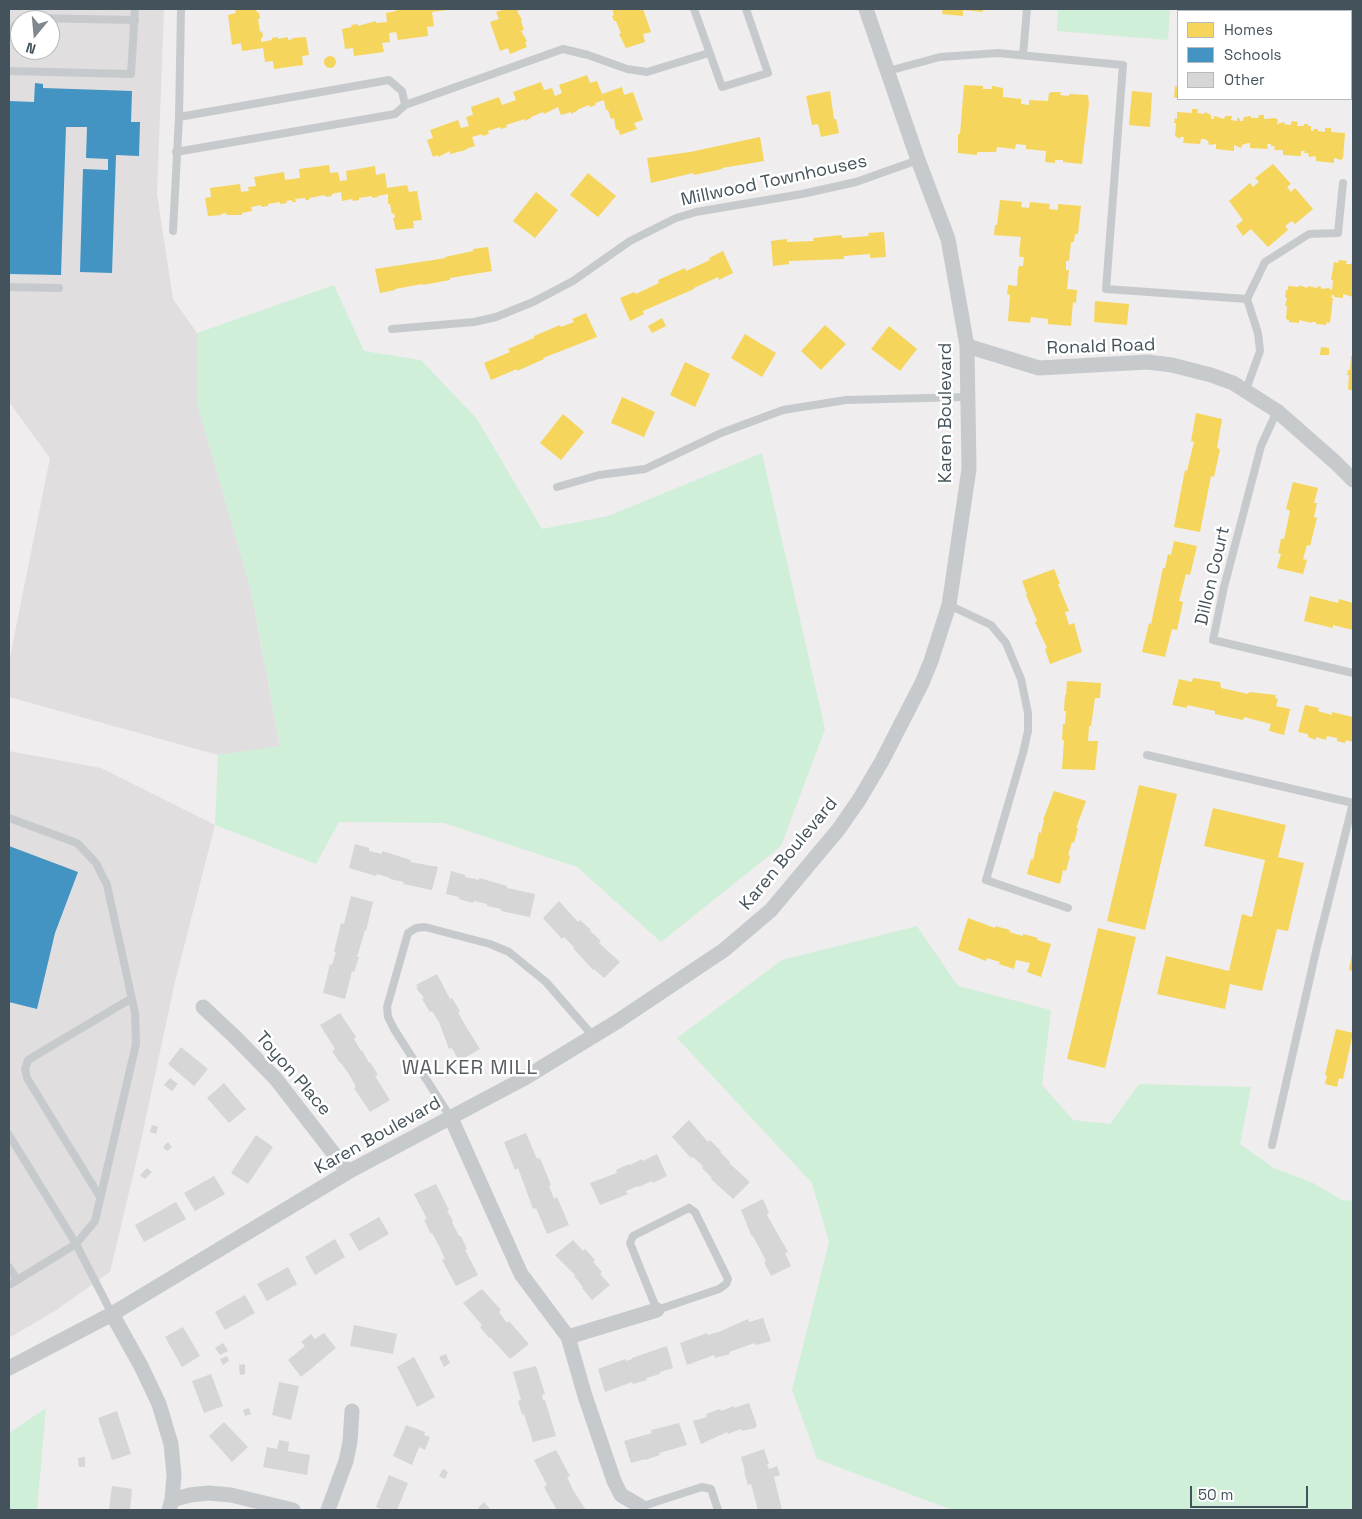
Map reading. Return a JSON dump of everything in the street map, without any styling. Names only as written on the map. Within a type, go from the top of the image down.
[{"type":"street","name":"Karen Boulevard","points":[[9,1368],[112,1314],[348,1172],[523,1079],[675,983],[738,939],[771,910],[819,853],[859,800],[922,683],[948,605],[969,469],[967,346],[948,239],[918,160],[866,9]]},
{"type":"street","name":"Ronald Road","points":[[967,346],[1039,368],[1148,362],[1172,365],[1211,375],[1246,390],[1277,411],[1353,480]]},
{"type":"street","name":"Toyon Place","points":[[203,1007],[276,1079],[348,1172]]},
{"type":"street","points":[[451,1118],[521,1274],[568,1337],[585,1396],[614,1481],[622,1495],[641,1508]]},
{"type":"street","points":[[568,1337],[657,1310]]},
{"type":"street","points":[[112,1314],[141,1366],[159,1404],[171,1444],[174,1475],[170,1505]]},
{"type":"street","points":[[328,1510],[346,1461],[350,1442],[352,1411]]},
{"type":"street","points":[[170,1505],[190,1495],[208,1493],[231,1495],[293,1510]]},
{"type":"lane","points":[[9,71],[132,74],[135,9]]},
{"type":"lane","points":[[173,231],[181,9]]},
{"type":"lane","points":[[694,9],[722,87],[768,73],[746,9]]},
{"type":"lane","points":[[1023,55],[1027,9]]},
{"type":"lane","points":[[60,19],[134,20]]},
{"type":"lane","points":[[176,152],[394,114],[405,105],[563,49],[588,55],[627,69],[647,72],[710,53]]},
{"type":"lane","points":[[888,71],[940,57],[998,53],[1123,65],[1106,289],[1247,299]]},
{"type":"lane","points":[[178,117],[389,80],[402,91],[405,105]]},
{"type":"lane","name":"Millwood Townhouses","points":[[392,329],[466,324],[496,317],[534,302],[573,281],[630,241],[676,218],[696,212],[847,184],[918,160]]},
{"type":"lane","points":[[1246,390],[1260,351],[1258,332],[1247,299],[1265,262],[1309,234],[1338,233],[1343,183]]},
{"type":"lane","points":[[9,287],[59,288]]},
{"type":"lane","points":[[557,487],[599,475],[645,469],[721,434],[784,410],[846,400],[967,398]]},
{"type":"lane","name":"Dillon Court","points":[[1277,411],[1261,446],[1224,587],[1213,640],[1353,673]]},
{"type":"lane","points":[[948,605],[991,625],[1006,643],[1021,679],[1028,713],[1028,731],[1023,753],[986,880],[1068,908]]},
{"type":"lane","points":[[1147,755],[1353,803],[1316,951],[1272,1145]]},
{"type":"lane","points":[[9,818],[77,843],[96,863],[106,885],[132,998],[135,1013],[136,1044],[95,1221],[76,1244],[9,1285]]},
{"type":"lane","points":[[451,1118],[388,1017],[387,1007],[408,933],[416,928],[425,927],[510,952],[546,982],[593,1036]]},
{"type":"lane","points":[[100,1197],[27,1078],[25,1069],[28,1060],[132,998]]},
{"type":"lane","points":[[9,1135],[76,1244],[112,1314]]},
{"type":"lane","points":[[689,1208],[695,1212],[728,1279],[726,1284],[719,1289],[657,1310],[630,1243],[633,1236],[689,1208]]},
{"type":"lane","points":[[9,1267],[17,1280]]},
{"type":"lane","points":[[641,1508],[702,1486],[711,1489],[718,1510]]},
{"type":"shaded area","points":[[9,9],[164,9],[157,194],[173,299],[197,333],[198,406],[251,590],[280,747],[218,755],[9,697],[9,662],[50,458],[9,402]]},
{"type":"shaded area","points":[[9,751],[101,768],[215,825],[174,986],[139,1150],[110,1272],[55,1311],[9,1338]]},
{"type":"green space","points":[[1058,9],[1170,9],[1168,40],[1057,31]]},
{"type":"green space","points":[[334,285],[364,351],[421,360],[477,419],[542,529],[608,516],[762,453],[825,729],[781,846],[661,942],[577,867],[444,823],[339,822],[316,864],[215,825],[218,755],[280,746],[251,590],[198,406],[197,333]]},
{"type":"green space","points":[[917,926],[958,986],[1051,1010],[1042,1085],[1073,1120],[1110,1124],[1139,1084],[1251,1087],[1240,1144],[1274,1168],[1313,1183],[1342,1200],[1353,1201],[1353,1510],[952,1510],[817,1459],[792,1390],[829,1242],[812,1183],[677,1038],[782,960]]},
{"type":"green space","points":[[46,1408],[37,1510],[9,1510],[9,1433]]},
{"type":"building: Homes","points":[[235,9],[256,9],[257,13],[259,12],[260,32],[262,31],[263,37],[261,42],[278,37],[278,39],[288,37],[288,40],[306,37],[309,55],[302,56],[303,65],[274,69],[273,61],[265,62],[263,48],[242,51],[241,43],[232,45],[228,15],[236,13]]},
{"type":"building: Homes","points":[[396,9],[447,10],[432,12],[434,26],[427,27],[428,36],[398,40],[396,32],[389,33],[390,42],[382,43],[384,52],[354,56],[353,48],[345,49],[342,29],[352,27],[351,25],[358,24],[358,26],[376,21],[376,23],[387,22],[386,13],[396,11]]},
{"type":"building: Homes","points":[[505,9],[523,9],[517,11],[522,20],[524,30],[521,31],[527,41],[525,42],[527,47],[510,54],[508,48],[500,51],[490,22],[499,19],[496,12]]},
{"type":"building: Homes","points":[[612,9],[643,9],[651,32],[643,34],[645,42],[626,48],[619,34],[621,33],[616,21],[614,21],[612,16],[614,15]]},
{"type":"building: Homes","points":[[943,9],[983,9],[983,12],[963,10],[963,16],[942,14]]},
{"type":"building: Homes","points":[[1233,9],[1275,9],[1275,10]]},
{"type":"building: Homes","points":[[1352,23],[1353,23],[1352,50]]},
{"type":"building: Homes","points":[[332,56],[335,57],[335,67],[328,68],[325,67],[324,60],[325,57]]},
{"type":"building: Homes","points":[[587,75],[590,83],[597,81],[602,94],[622,87],[624,95],[633,92],[643,120],[634,123],[637,129],[620,135],[618,129],[616,130],[614,118],[611,119],[608,110],[606,110],[604,100],[571,114],[571,112],[561,115],[558,107],[544,114],[543,112],[525,121],[525,119],[506,125],[507,127],[501,129],[500,127],[488,131],[489,134],[472,137],[475,146],[466,150],[450,154],[450,151],[438,157],[438,155],[433,157],[427,140],[433,138],[430,130],[458,120],[461,128],[469,126],[466,117],[473,115],[471,107],[499,97],[502,105],[516,100],[513,92],[541,82],[544,90],[552,88],[555,96],[562,93],[559,85]]},
{"type":"building: Homes","points":[[964,85],[983,86],[983,89],[992,89],[992,86],[1003,88],[1003,97],[1021,99],[1021,104],[1029,105],[1029,100],[1048,101],[1049,93],[1051,92],[1061,92],[1060,95],[1069,96],[1069,94],[1088,95],[1089,104],[1082,164],[1063,162],[1063,160],[1055,160],[1055,163],[1045,162],[1046,151],[1026,149],[1026,145],[1016,144],[1015,149],[997,147],[996,152],[977,152],[977,155],[958,153],[958,134],[960,134]]},
{"type":"building: Homes","points":[[1175,86],[1177,87],[1177,98],[1174,97]]},
{"type":"building: Homes","points":[[830,91],[834,119],[836,119],[839,133],[821,137],[818,124],[812,125],[806,96]]},
{"type":"building: Homes","points":[[1132,91],[1152,93],[1150,127],[1129,125]]},
{"type":"building: Homes","points":[[1192,109],[1198,109],[1197,113],[1204,114],[1205,112],[1211,115],[1211,119],[1214,119],[1214,116],[1224,119],[1225,116],[1232,116],[1231,120],[1237,121],[1237,118],[1243,121],[1244,117],[1258,118],[1259,115],[1264,115],[1264,119],[1275,118],[1278,120],[1277,124],[1285,122],[1284,124],[1291,125],[1292,121],[1298,122],[1297,126],[1308,124],[1308,126],[1311,126],[1311,131],[1318,129],[1318,131],[1325,132],[1325,128],[1331,128],[1331,132],[1345,133],[1343,158],[1341,160],[1334,158],[1334,163],[1316,161],[1316,156],[1309,157],[1308,153],[1304,153],[1305,151],[1301,151],[1301,156],[1283,155],[1283,150],[1274,149],[1275,146],[1271,146],[1271,144],[1267,144],[1268,149],[1250,148],[1250,143],[1243,144],[1241,148],[1234,145],[1234,151],[1216,149],[1216,144],[1209,145],[1205,139],[1201,139],[1200,144],[1183,143],[1184,137],[1180,137],[1180,139],[1175,136],[1175,118],[1177,119],[1177,112],[1192,113]]},
{"type":"building: Homes","points":[[760,137],[764,161],[694,175],[693,173],[651,183],[647,158],[690,152]]},
{"type":"building: Homes","points":[[1273,164],[1291,184],[1287,187],[1291,192],[1295,188],[1313,209],[1295,224],[1292,221],[1285,226],[1288,230],[1268,247],[1251,229],[1243,236],[1236,226],[1243,220],[1229,201],[1250,183],[1253,187],[1259,182],[1255,178]]},
{"type":"building: Homes","points":[[329,165],[330,173],[338,172],[340,181],[347,180],[346,171],[375,166],[376,175],[385,173],[387,188],[407,185],[409,192],[417,191],[422,220],[413,221],[414,228],[396,230],[393,218],[395,218],[394,213],[392,214],[390,204],[388,204],[388,194],[372,198],[372,196],[359,198],[359,200],[353,201],[352,199],[342,201],[341,192],[332,194],[332,196],[325,197],[325,195],[309,198],[309,200],[305,198],[295,199],[296,202],[292,202],[292,200],[286,201],[287,203],[280,204],[280,202],[268,204],[268,206],[251,207],[252,211],[242,213],[242,215],[227,215],[226,213],[208,216],[205,198],[211,197],[210,188],[240,184],[241,192],[249,191],[248,187],[256,186],[254,177],[284,172],[285,180],[300,178],[299,169]]},
{"type":"building: Homes","points":[[588,173],[616,196],[598,217],[570,195]]},
{"type":"building: Homes","points":[[536,192],[558,210],[535,238],[513,221]]},
{"type":"building: Homes","points":[[1000,200],[1022,202],[1021,207],[1029,208],[1030,202],[1050,204],[1049,209],[1058,210],[1058,204],[1081,206],[1078,234],[1075,234],[1074,242],[1071,242],[1069,261],[1066,261],[1066,270],[1069,270],[1067,289],[1077,290],[1076,303],[1073,302],[1071,326],[1048,324],[1048,319],[1031,317],[1030,323],[1008,321],[1010,295],[1007,294],[1008,285],[1017,286],[1018,269],[1019,266],[1023,266],[1024,257],[1020,257],[1019,254],[1021,237],[994,235]]},
{"type":"building: Homes","points":[[884,232],[886,257],[870,258],[870,254],[844,256],[844,259],[789,261],[789,264],[773,266],[771,241],[787,239],[787,242],[814,241],[813,238],[842,235],[842,238],[869,236],[868,233]]},
{"type":"building: Homes","points":[[488,247],[492,271],[380,293],[375,269],[446,258],[473,251],[473,249]]},
{"type":"building: Homes","points":[[723,251],[733,273],[719,280],[718,277],[643,311],[644,314],[630,321],[620,298],[634,292],[636,294],[659,283],[658,280],[685,268],[686,271],[710,260],[709,258]]},
{"type":"building: Homes","points":[[1339,260],[1347,261],[1346,264],[1353,262],[1353,297],[1343,294],[1343,298],[1332,295],[1330,323],[1327,322],[1326,325],[1299,320],[1299,323],[1289,322],[1286,319],[1287,306],[1285,306],[1288,286],[1299,287],[1299,285],[1307,288],[1308,286],[1317,288],[1318,286],[1321,289],[1329,288],[1332,290],[1333,280],[1331,280],[1334,262],[1338,263]]},
{"type":"building: Homes","points":[[1095,301],[1129,304],[1127,325],[1094,322]]},
{"type":"building: Homes","points":[[586,313],[597,337],[491,380],[484,363],[510,352],[508,349],[534,338],[534,336],[560,325],[561,327],[574,322],[572,319]]},
{"type":"building: Homes","points":[[662,318],[666,326],[652,333],[648,326]]},
{"type":"building: Homes","points":[[825,325],[846,344],[821,370],[801,351]]},
{"type":"building: Homes","points":[[889,326],[917,349],[900,371],[871,349]]},
{"type":"building: Homes","points":[[745,334],[776,353],[762,377],[731,358]]},
{"type":"building: Homes","points":[[1321,347],[1329,348],[1329,355],[1320,355]]},
{"type":"building: Homes","points":[[1351,356],[1353,356],[1353,391],[1348,389],[1349,375],[1347,375],[1348,370],[1350,370]]},
{"type":"building: Homes","points":[[685,362],[710,374],[695,407],[670,395]]},
{"type":"building: Homes","points":[[622,397],[655,412],[644,437],[611,423]]},
{"type":"building: Homes","points":[[1196,413],[1222,419],[1217,448],[1220,449],[1214,477],[1211,476],[1200,532],[1174,527],[1185,470],[1187,471],[1194,442],[1191,441]]},
{"type":"building: Homes","points":[[563,414],[584,432],[561,460],[540,443]]},
{"type":"building: Homes","points":[[1293,482],[1318,488],[1314,503],[1317,503],[1314,517],[1317,518],[1310,546],[1307,545],[1303,559],[1307,560],[1303,574],[1277,568],[1281,554],[1278,553],[1281,539],[1284,539],[1290,511],[1286,509]]},
{"type":"building: Homes","points":[[1174,541],[1197,546],[1190,575],[1186,574],[1179,601],[1183,602],[1177,630],[1172,629],[1165,657],[1142,652],[1149,623],[1151,624],[1163,568],[1165,568],[1168,554],[1171,555]]},
{"type":"building: Homes","points":[[1054,569],[1069,611],[1065,612],[1069,625],[1074,623],[1082,652],[1050,664],[1045,649],[1047,648],[1035,622],[1037,621],[1022,581]]},
{"type":"building: Homes","points":[[1310,596],[1338,603],[1339,599],[1353,603],[1353,630],[1333,625],[1333,628],[1304,621]]},
{"type":"building: Homes","points":[[1193,678],[1220,682],[1221,688],[1248,694],[1249,692],[1276,695],[1275,698],[1278,699],[1276,706],[1290,709],[1284,735],[1269,731],[1271,724],[1244,717],[1243,720],[1215,714],[1215,711],[1187,705],[1187,708],[1172,705],[1179,679],[1192,682]]},
{"type":"building: Homes","points":[[1067,681],[1101,683],[1100,698],[1095,698],[1091,726],[1089,726],[1088,741],[1098,741],[1095,770],[1062,769],[1064,740],[1062,740],[1063,724],[1065,724],[1066,711],[1064,711]]},
{"type":"building: Homes","points":[[1305,705],[1319,708],[1318,711],[1332,715],[1332,712],[1353,717],[1353,742],[1346,740],[1345,743],[1337,741],[1337,738],[1327,736],[1326,740],[1316,737],[1316,740],[1308,737],[1308,734],[1298,732]]},
{"type":"building: Homes","points":[[1139,785],[1177,794],[1145,930],[1107,921]]},
{"type":"building: Homes","points":[[1054,791],[1086,801],[1076,828],[1078,828],[1074,843],[1072,842],[1068,855],[1070,856],[1066,871],[1063,870],[1060,884],[1027,874],[1031,859],[1033,860],[1039,832],[1041,833],[1043,820]]},
{"type":"building: Homes","points":[[1213,808],[1286,825],[1278,857],[1304,863],[1288,931],[1277,929],[1262,991],[1230,984],[1225,1009],[1157,994],[1166,956],[1229,971],[1242,914],[1252,917],[1265,860],[1204,846]]},
{"type":"building: Homes","points":[[968,918],[995,928],[995,926],[1010,930],[1009,932],[1023,936],[1023,934],[1038,938],[1037,940],[1051,944],[1041,977],[1027,972],[1030,963],[1016,960],[1014,969],[999,964],[1000,962],[987,958],[986,961],[958,950]]},
{"type":"building: Homes","points":[[1098,928],[1136,937],[1105,1068],[1067,1059]]},
{"type":"building: Homes","points":[[1353,954],[1353,971],[1349,970]]},
{"type":"building: Homes","points":[[1336,1029],[1353,1033],[1343,1079],[1339,1078],[1337,1087],[1325,1084],[1327,1076],[1325,1075]]},
{"type":"building: Schools","points":[[35,83],[43,84],[43,88],[132,91],[131,122],[140,122],[139,156],[116,155],[112,273],[80,272],[83,169],[108,170],[108,159],[86,158],[87,127],[66,127],[61,275],[9,274],[9,101],[34,102]]},
{"type":"building: Schools","points":[[9,846],[78,872],[55,933],[37,1009],[9,1002]]},
{"type":"building: Other","points":[[355,844],[369,848],[369,851],[382,854],[382,851],[411,860],[410,862],[438,867],[432,890],[403,884],[404,882],[349,868]]},
{"type":"building: Other","points":[[451,871],[465,875],[465,877],[479,880],[479,878],[507,886],[507,888],[535,894],[530,917],[501,911],[501,909],[487,906],[487,904],[474,901],[473,903],[446,894]]},
{"type":"building: Other","points":[[351,896],[373,902],[357,957],[359,957],[354,972],[352,971],[345,999],[323,993],[330,964],[332,965],[336,952],[334,952],[341,923],[344,924]]},
{"type":"building: Other","points":[[559,901],[578,922],[580,920],[591,930],[601,941],[599,943],[620,962],[604,978],[593,970],[574,947],[564,937],[562,939],[543,918]]},
{"type":"building: Other","points":[[437,974],[450,999],[452,998],[460,1011],[458,1012],[480,1049],[459,1061],[452,1048],[449,1049],[439,1022],[432,1011],[430,1012],[422,999],[424,998],[416,988],[418,987],[416,985]]},
{"type":"building: Other","points":[[340,1013],[356,1037],[354,1039],[361,1051],[378,1075],[375,1076],[390,1100],[370,1112],[354,1088],[356,1087],[349,1074],[332,1051],[335,1049],[320,1025]]},
{"type":"building: Other","points":[[181,1047],[208,1069],[194,1086],[168,1064]]},
{"type":"building: Other","points":[[170,1078],[178,1084],[172,1091],[164,1085]]},
{"type":"building: Other","points":[[224,1083],[246,1109],[229,1123],[207,1098]]},
{"type":"building: Other","points":[[689,1120],[708,1142],[710,1140],[729,1163],[750,1182],[733,1199],[711,1179],[702,1168],[703,1166],[693,1157],[691,1158],[672,1137]]},
{"type":"building: Other","points":[[152,1125],[158,1127],[156,1134],[150,1132]]},
{"type":"building: Other","points":[[526,1133],[537,1159],[540,1158],[551,1185],[549,1186],[554,1199],[557,1197],[569,1225],[547,1234],[536,1208],[533,1209],[518,1168],[515,1170],[504,1142]]},
{"type":"building: Other","points":[[256,1135],[273,1147],[248,1184],[231,1173]]},
{"type":"building: Other","points":[[168,1142],[172,1147],[167,1151],[163,1147]]},
{"type":"building: Other","points":[[657,1154],[667,1176],[653,1183],[652,1181],[626,1191],[628,1194],[600,1205],[590,1183],[617,1173],[616,1170],[629,1164],[642,1159],[643,1161]]},
{"type":"building: Other","points":[[147,1168],[152,1172],[145,1179],[140,1175]]},
{"type":"building: Other","points":[[214,1176],[225,1194],[195,1211],[184,1193]]},
{"type":"building: Other","points":[[436,1184],[478,1275],[456,1286],[442,1260],[445,1259],[424,1220],[427,1219],[414,1194]]},
{"type":"building: Other","points":[[763,1199],[769,1213],[767,1215],[788,1252],[785,1253],[791,1266],[771,1276],[764,1262],[766,1261],[752,1237],[741,1210]]},
{"type":"building: Other","points":[[176,1202],[186,1219],[144,1242],[135,1225]]},
{"type":"building: Other","points":[[379,1217],[389,1234],[359,1251],[349,1234]]},
{"type":"building: Other","points":[[335,1239],[345,1257],[315,1275],[305,1257]]},
{"type":"building: Other","points":[[573,1240],[595,1260],[593,1262],[602,1272],[600,1274],[610,1285],[592,1300],[582,1288],[575,1275],[555,1255]]},
{"type":"building: Other","points":[[288,1267],[297,1284],[267,1301],[257,1284]]},
{"type":"building: Other","points":[[482,1289],[501,1310],[499,1312],[507,1323],[509,1321],[529,1344],[510,1359],[489,1338],[480,1327],[482,1325],[463,1303]]},
{"type":"building: Other","points":[[245,1295],[255,1313],[225,1330],[215,1312]]},
{"type":"building: Other","points":[[763,1318],[771,1341],[756,1345],[755,1343],[729,1352],[730,1354],[715,1358],[714,1355],[687,1365],[680,1343],[707,1333],[708,1335],[721,1331],[748,1319],[749,1322]]},
{"type":"building: Other","points":[[354,1325],[397,1334],[393,1354],[350,1346]]},
{"type":"building: Other","points":[[183,1327],[200,1356],[182,1367],[165,1337]]},
{"type":"building: Other","points":[[324,1333],[336,1348],[301,1377],[288,1360],[305,1346],[301,1342],[311,1334],[315,1339]]},
{"type":"building: Other","points":[[223,1343],[228,1351],[220,1355],[215,1348]]},
{"type":"building: Other","points":[[667,1346],[673,1368],[646,1378],[647,1380],[633,1384],[632,1382],[605,1392],[598,1369]]},
{"type":"building: Other","points":[[446,1354],[450,1363],[444,1367],[439,1357]]},
{"type":"building: Other","points":[[227,1356],[229,1361],[223,1365],[220,1359]]},
{"type":"building: Other","points":[[414,1357],[435,1397],[417,1407],[397,1367]]},
{"type":"building: Other","points":[[245,1364],[245,1374],[240,1375],[239,1365]]},
{"type":"building: Other","points":[[536,1366],[545,1394],[542,1395],[543,1400],[545,1400],[556,1436],[533,1442],[518,1401],[521,1400],[513,1372]]},
{"type":"building: Other","points":[[211,1374],[223,1406],[204,1413],[192,1381]]},
{"type":"building: Other","points":[[279,1382],[299,1386],[291,1420],[272,1415]]},
{"type":"building: Other","points":[[749,1403],[757,1426],[755,1428],[742,1431],[741,1429],[728,1434],[727,1432],[701,1444],[693,1421],[707,1417],[706,1414],[720,1409],[721,1411]]},
{"type":"building: Other","points":[[249,1408],[251,1414],[245,1416],[243,1410]]},
{"type":"building: Other","points":[[117,1411],[131,1454],[112,1460],[98,1418]]},
{"type":"building: Other","points":[[224,1422],[248,1447],[232,1462],[209,1436]]},
{"type":"building: Other","points":[[679,1423],[687,1445],[631,1463],[624,1441],[652,1433],[651,1430]]},
{"type":"building: Other","points":[[406,1425],[425,1432],[424,1435],[430,1437],[425,1450],[419,1447],[412,1465],[393,1456]]},
{"type":"building: Other","points":[[279,1440],[289,1442],[288,1451],[310,1455],[307,1475],[263,1467],[267,1447],[277,1449]]},
{"type":"building: Other","points":[[764,1449],[769,1469],[777,1466],[780,1475],[774,1477],[782,1510],[758,1510],[751,1484],[748,1485],[741,1457]]},
{"type":"building: Other","points":[[556,1450],[570,1476],[567,1477],[573,1490],[586,1510],[557,1510],[544,1487],[547,1485],[534,1460]]},
{"type":"building: Other","points":[[85,1457],[85,1467],[79,1467],[78,1458]]},
{"type":"building: Other","points":[[443,1469],[448,1472],[445,1479],[439,1476]]},
{"type":"building: Other","points":[[389,1475],[408,1483],[397,1510],[384,1510],[376,1507]]},
{"type":"building: Other","points":[[112,1486],[132,1489],[130,1510],[109,1510]]},
{"type":"building: Other","points":[[484,1502],[489,1510],[480,1510],[478,1508]]},
{"type":"district","name":"WALKER MILL","points":[[470,1069]]}]
